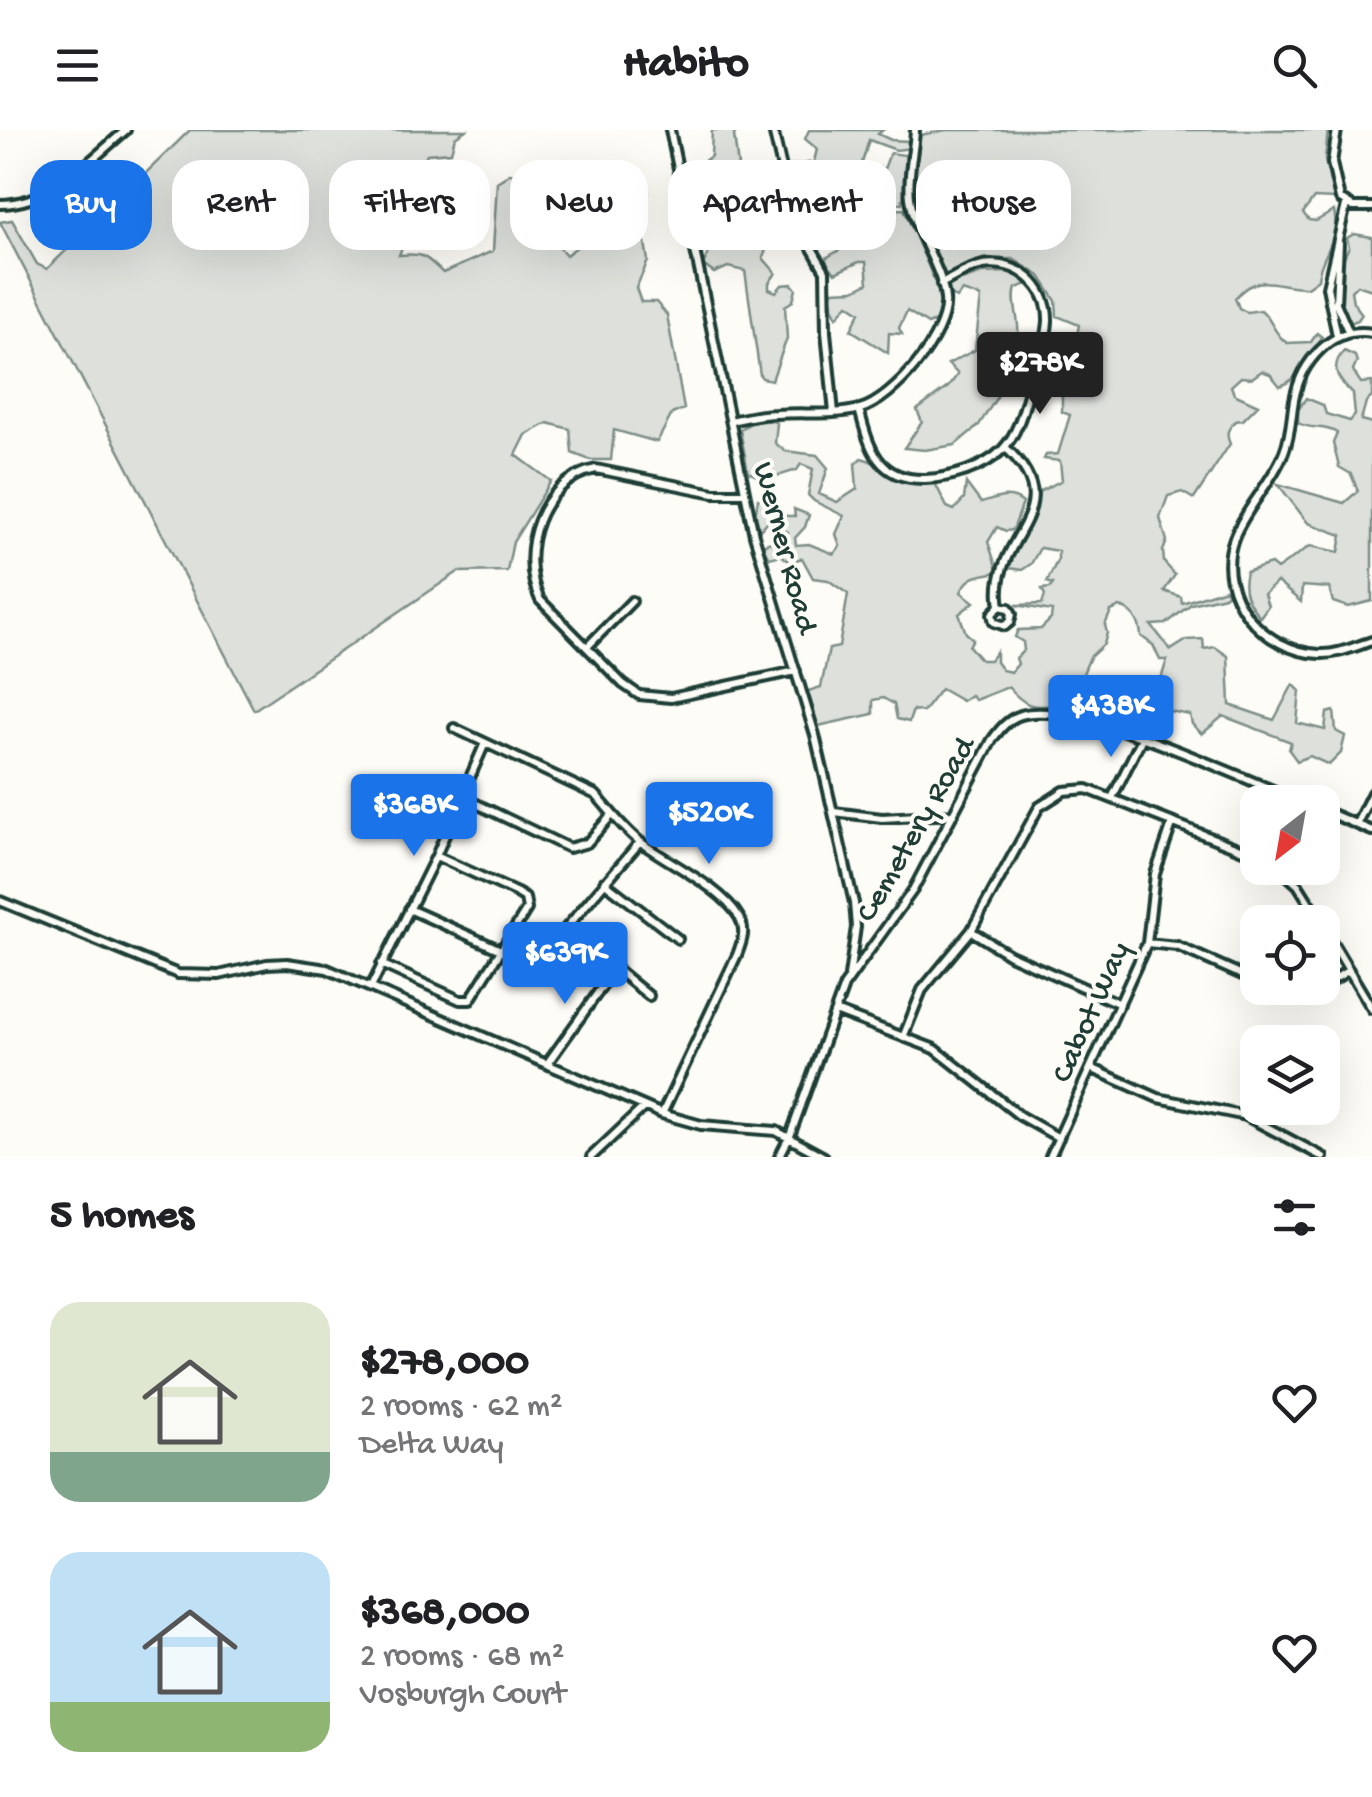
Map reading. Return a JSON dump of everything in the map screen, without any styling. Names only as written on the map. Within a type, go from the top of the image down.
[{"type":"street","points":[[0,204],[23,200],[56,186],[126,130]]},
{"type":"street","name":"Werner Road","points":[[670,130],[754,535],[834,812],[856,928],[849,976]]},
{"type":"street","points":[[773,130],[792,215],[825,272],[834,413]]},
{"type":"street","points":[[730,421],[860,409],[897,386],[929,344],[945,310],[941,284],[914,221],[909,194],[915,130]]},
{"type":"street","points":[[1337,130],[1332,163],[1336,189],[1346,204],[1327,288],[1338,336]]},
{"type":"street","points":[[1346,204],[1372,207]]},
{"type":"street","points":[[1339,237],[1335,292],[1350,333]]},
{"type":"street","points":[[860,409],[874,455],[895,473],[910,478],[951,475],[975,467],[1005,447],[1017,426],[1048,330],[1048,307],[1027,275],[997,264],[968,270],[941,284]]},
{"type":"street","points":[[1372,334],[1338,336],[1318,351],[1302,378],[1294,396],[1286,448],[1234,538],[1230,577],[1255,626],[1278,644],[1327,654],[1372,641]]},
{"type":"street","points":[[1000,606],[1001,573],[1030,512],[1035,486],[1030,473],[1005,447]]},
{"type":"street","points":[[745,493],[714,493],[596,469],[578,473],[561,483],[540,517],[530,567],[533,586],[540,600],[638,695],[671,698],[796,671]]},
{"type":"street","points":[[587,647],[632,601]]},
{"type":"street","name":"Cemetery Road","points":[[779,1157],[849,976],[893,922],[1003,725],[1032,713],[1077,717],[1142,738],[1260,785]]},
{"type":"street","points":[[454,728],[596,795],[611,816],[640,842],[724,900],[738,916],[744,930],[737,955],[662,1114]]},
{"type":"street","points":[[1112,798],[1142,738]]},
{"type":"street","points":[[372,987],[436,856],[485,743]]},
{"type":"street","points":[[904,1034],[922,990],[971,931],[1039,807],[1048,798],[1087,789],[1240,849]]},
{"type":"street","points":[[1357,824],[1372,793]]},
{"type":"street","points":[[462,797],[569,848],[582,846],[611,816]]},
{"type":"street","points":[[834,812],[882,818],[954,814]]},
{"type":"street","points":[[1340,817],[1372,831]]},
{"type":"street","name":"Cabot Way","points":[[1050,1157],[1147,942],[1154,874],[1172,824]]},
{"type":"street","points":[[640,842],[566,928],[649,996]]},
{"type":"street","points":[[381,964],[465,1001],[475,994],[527,908],[525,898],[436,856]]},
{"type":"street","points":[[604,882],[678,939]]},
{"type":"street","points":[[0,901],[178,974],[219,975],[267,964],[327,969],[662,1114],[701,1124],[776,1131],[824,1157]]},
{"type":"street","points":[[410,909],[502,950]]},
{"type":"street","points":[[971,931],[1010,955],[1120,1004]]},
{"type":"street","points":[[1147,942],[1177,946],[1240,974]]},
{"type":"street","points":[[1340,955],[1372,1009]]},
{"type":"street","points":[[546,1064],[614,970]]},
{"type":"street","points":[[1340,976],[1349,970]]},
{"type":"street","points":[[835,1011],[904,1034],[935,1049],[1008,1108],[1059,1138]]},
{"type":"street","points":[[1091,1068],[1158,1098],[1246,1116],[1323,1157]]},
{"type":"street","points":[[592,1157],[644,1107]]},
{"type":"shaded area","points":[[190,130],[466,130],[455,137],[451,152],[427,154],[424,160],[329,160],[329,250],[401,250],[399,255],[423,256],[443,273],[493,251],[497,182],[510,174],[510,250],[562,250],[566,255],[573,250],[646,250],[648,261],[636,288],[641,302],[656,302],[667,315],[684,409],[672,414],[657,442],[614,430],[611,460],[590,460],[572,453],[570,429],[548,423],[526,435],[516,455],[551,481],[513,542],[507,571],[458,572],[254,710],[0,222],[12,220],[37,264],[47,269],[67,250],[152,250],[152,167]]},
{"type":"shaded area","points":[[712,130],[737,130],[734,135],[737,160],[706,160],[711,156]]},
{"type":"shaded area","points":[[809,130],[883,130],[878,134],[908,141],[911,148],[896,150],[869,140],[863,160],[814,160],[817,149],[805,139]]},
{"type":"shaded area","points":[[946,130],[1328,130],[1325,160],[1334,199],[1314,198],[1303,213],[1316,221],[1334,211],[1335,231],[1318,279],[1307,287],[1261,282],[1235,298],[1239,308],[1247,312],[1261,310],[1287,343],[1311,342],[1317,333],[1322,337],[1305,366],[1287,383],[1280,386],[1262,371],[1252,378],[1241,377],[1231,386],[1234,394],[1258,405],[1231,426],[1230,444],[1194,499],[1182,492],[1168,496],[1160,518],[1167,541],[1164,562],[1175,575],[1164,591],[1181,597],[1182,603],[1225,589],[1228,593],[1191,604],[1166,624],[1151,625],[1171,650],[1187,640],[1203,639],[1204,649],[1215,647],[1228,656],[1230,705],[1274,720],[1293,684],[1300,691],[1297,723],[1325,730],[1327,713],[1334,711],[1336,731],[1345,736],[1341,753],[1329,765],[1310,756],[1297,761],[1289,750],[1291,742],[1223,716],[1202,734],[1192,724],[1190,715],[1170,711],[1148,735],[1137,730],[1155,698],[1167,660],[1160,660],[1153,645],[1141,636],[1135,618],[1120,607],[1111,611],[1104,644],[1090,657],[1067,711],[1052,705],[1034,706],[1008,687],[975,700],[971,695],[962,701],[941,689],[923,712],[913,710],[909,722],[897,719],[894,704],[883,698],[873,700],[873,714],[818,726],[808,691],[821,687],[829,649],[839,647],[848,594],[828,580],[813,578],[802,558],[790,562],[781,555],[769,558],[762,545],[771,542],[782,546],[788,532],[768,521],[760,530],[755,516],[758,499],[767,499],[786,516],[795,516],[794,509],[809,515],[795,538],[796,545],[809,544],[834,554],[840,546],[836,534],[844,516],[808,495],[813,469],[801,464],[797,470],[765,480],[748,472],[740,430],[748,425],[773,421],[777,423],[775,443],[785,451],[817,455],[828,468],[819,494],[837,502],[857,489],[855,464],[861,458],[907,483],[934,481],[947,507],[954,510],[964,499],[966,483],[981,503],[1003,497],[1018,499],[1023,503],[1013,530],[997,527],[988,542],[998,572],[968,582],[961,592],[974,602],[959,614],[966,633],[973,639],[969,646],[981,660],[990,660],[996,652],[996,662],[1002,670],[1011,672],[1024,650],[1023,642],[1015,637],[1018,630],[1041,629],[1051,619],[1052,611],[1016,605],[1042,604],[1042,589],[1053,584],[1047,582],[1058,551],[1040,548],[1031,564],[1022,570],[1009,568],[1039,492],[1062,480],[1060,461],[1044,459],[1046,455],[1058,454],[1070,415],[1062,412],[1062,397],[1057,388],[1066,387],[1070,371],[1055,364],[1050,374],[1046,372],[1046,357],[1070,364],[1074,348],[1060,344],[1057,354],[1049,351],[1051,337],[1076,340],[1079,325],[1057,316],[1056,301],[1040,276],[1013,259],[983,259],[942,276],[931,250],[1071,250],[1071,160],[916,160],[916,208],[912,173],[920,135]]},
{"type":"shaded area","points":[[890,153],[905,155],[902,203],[896,203],[896,160],[887,160]]},
{"type":"shaded area","points":[[896,209],[904,209],[916,237],[916,250],[922,250],[939,291],[942,302],[938,320],[928,324],[907,311],[899,328],[902,334],[889,333],[888,353],[851,330],[860,312],[848,304],[837,317],[832,307],[833,291],[854,290],[868,283],[866,262],[835,273],[824,259],[840,250],[896,250]]},
{"type":"shaded area","points":[[1354,234],[1372,237],[1372,290],[1357,285],[1351,291],[1362,314],[1350,323],[1342,305],[1340,276],[1349,247],[1347,238]]},
{"type":"shaded area","points":[[709,250],[766,250],[763,258],[776,273],[769,289],[776,292],[782,285],[792,284],[796,289],[793,301],[785,306],[787,338],[772,380],[760,375],[745,271],[728,267],[714,273],[703,265]]},
{"type":"shaded area","points":[[1007,272],[1028,284],[1016,288],[1014,299],[1018,335],[1035,339],[1033,352],[1016,346],[997,397],[979,425],[955,445],[925,450],[904,448],[922,422],[917,410],[948,387],[958,374],[948,364],[975,350],[981,297],[962,291],[957,298],[947,294],[946,285],[982,273]]},
{"type":"shaded area","points":[[1344,351],[1355,356],[1353,371],[1361,383],[1372,382],[1372,397],[1366,402],[1361,420],[1372,423],[1372,601],[1348,607],[1333,602],[1329,588],[1302,586],[1301,602],[1277,582],[1264,594],[1268,606],[1260,617],[1246,596],[1246,572],[1271,564],[1277,569],[1310,546],[1339,552],[1342,535],[1308,523],[1278,484],[1344,503],[1358,491],[1351,474],[1339,467],[1333,443],[1337,433],[1298,423],[1298,410],[1306,398],[1323,405],[1326,414],[1350,421],[1355,415],[1353,394],[1336,369]]}]
